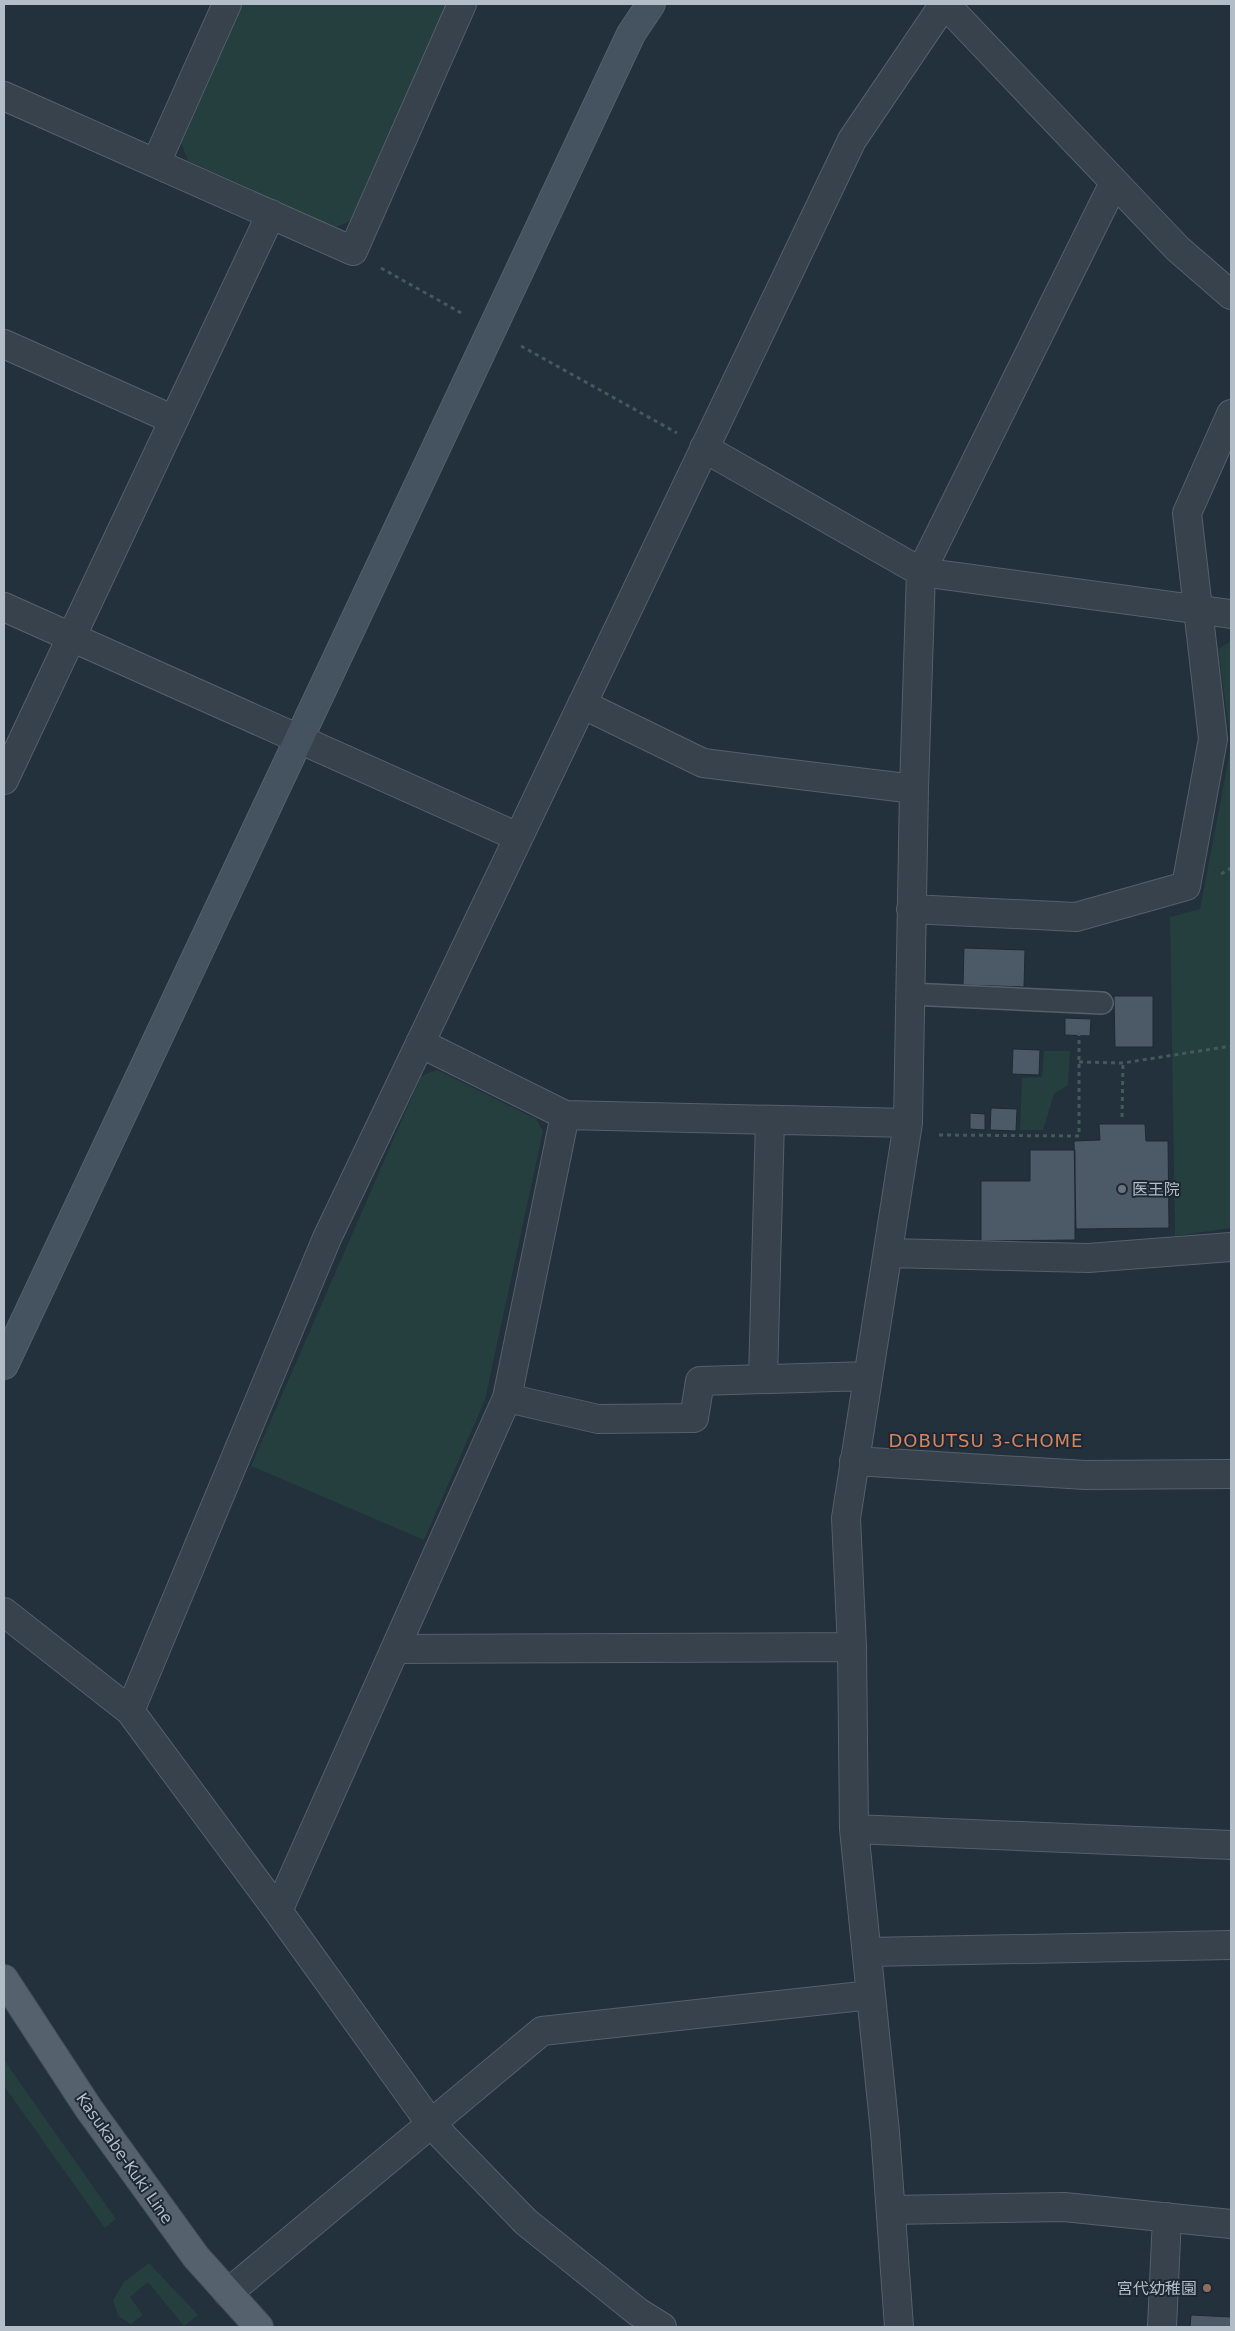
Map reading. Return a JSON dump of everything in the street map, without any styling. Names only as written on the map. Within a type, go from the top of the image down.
[{"type":"main road","name":"Kasukabe-Kuki Line","points":[[4,1979],[95,2116],[196,2257],[259,2327]]},
{"type":"street","points":[[156,163],[226,4]]},
{"type":"street","points":[[4,96],[353,251],[462,4]]},
{"type":"street","points":[[4,1365],[631,34],[651,4]]},
{"type":"street","points":[[130,1711],[327,1238],[518,837],[852,140],[944,4],[1178,249],[1231,294]]},
{"type":"street","points":[[899,2327],[871,1995],[854,1829],[852,1647],[846,1518],[907,1129],[914,789],[921,572],[1114,183]]},
{"type":"street","points":[[4,780],[271,214]]},
{"type":"street","points":[[4,344],[174,420]]},
{"type":"street","points":[[912,909],[1076,917],[1186,886],[1213,739],[1187,513],[1231,414]]},
{"type":"street","points":[[704,448],[921,572],[1231,614]]},
{"type":"street","points":[[4,607],[518,837]]},
{"type":"street","points":[[582,704],[703,763],[914,789]]},
{"type":"street","points":[[420,1043],[565,1115],[770,1120],[907,1129]]},
{"type":"street","points":[[278,1911],[508,1398],[565,1115]]},
{"type":"street","points":[[764,1379],[770,1120]]},
{"type":"street","points":[[889,1252],[1088,1258],[1231,1247]]},
{"type":"street","points":[[508,1398],[598,1419],[694,1418],[700,1381],[868,1376]]},
{"type":"street","points":[[854,1461],[1084,1475],[1231,1474]]},
{"type":"street","points":[[4,1612],[130,1711],[278,1911],[431,2124],[526,2222],[638,2312],[662,2327]]},
{"type":"street","points":[[395,1649],[852,1647]]},
{"type":"street","points":[[854,1829],[1231,1844]]},
{"type":"street","points":[[867,1952],[1231,1945]]},
{"type":"street","points":[[228,2293],[542,2031],[871,1995]]},
{"type":"street","points":[[890,2210],[1064,2207],[1231,2224]]},
{"type":"street","points":[[1162,2327],[1167,2217]]},
{"type":"lane","points":[[910,994],[1102,1003]]},
{"type":"path","points":[[353,251],[704,448]]},
{"type":"path","points":[[907,1129],[1079,1136],[1078,1002]]},
{"type":"path","points":[[1079,1062],[1123,1063],[1231,1046]]},
{"type":"path","points":[[1122,1117],[1123,1063]]},
{"type":"green space","points":[[243,4],[448,4],[350,221],[336,227],[188,161],[181,142]]},
{"type":"green space","points":[[1231,641],[1231,743],[1218,649]]},
{"type":"green space","points":[[1231,746],[1231,1228],[1175,1236],[1170,917],[1200,909]]},
{"type":"green space","points":[[1044,1051],[1070,1051],[1068,1085],[1054,1094],[1043,1130],[1020,1130],[1022,1078],[1042,1077]]},
{"type":"green space","points":[[437,1070],[536,1119],[543,1131],[485,1400],[424,1540],[251,1466],[421,1076]]},
{"type":"green space","points":[[4,2060],[116,2219],[105,2228],[4,2086]]},
{"type":"green space","points":[[149,2263],[198,2315],[184,2326],[148,2282],[130,2297],[143,2315],[131,2324],[118,2316],[113,2300],[124,2282]]},
{"type":"building","points":[[964,948],[1025,950],[1024,987],[963,985]]},
{"type":"building","points":[[1114,996],[1153,996],[1153,1047],[1115,1047]]},
{"type":"building","points":[[1065,1018],[1091,1019],[1090,1036],[1065,1035]]},
{"type":"building","points":[[1013,1049],[1040,1050],[1039,1075],[1012,1074]]},
{"type":"building","points":[[991,1108],[1017,1109],[1016,1131],[990,1130]]},
{"type":"building","points":[[970,1113],[985,1114],[985,1130],[970,1129]]},
{"type":"building","name":"医王院","points":[[1099,1124],[1145,1124],[1146,1141],[1168,1141],[1169,1228],[1076,1229],[1074,1141],[1100,1140]]},
{"type":"building","points":[[1030,1150],[1075,1150],[1075,1240],[981,1241],[981,1181],[1030,1181]]},
{"type":"building","points":[[1191,2315],[1231,2317],[1231,2327],[1190,2327]]},
{"type":"place","name":"医王院","points":[[1122,1189]]},
{"type":"place","name":"宮代幼稚園","points":[[1207,2288]]},
{"type":"district","name":"DOBUTSU 3-CHOME","points":[[986,1441]]}]
